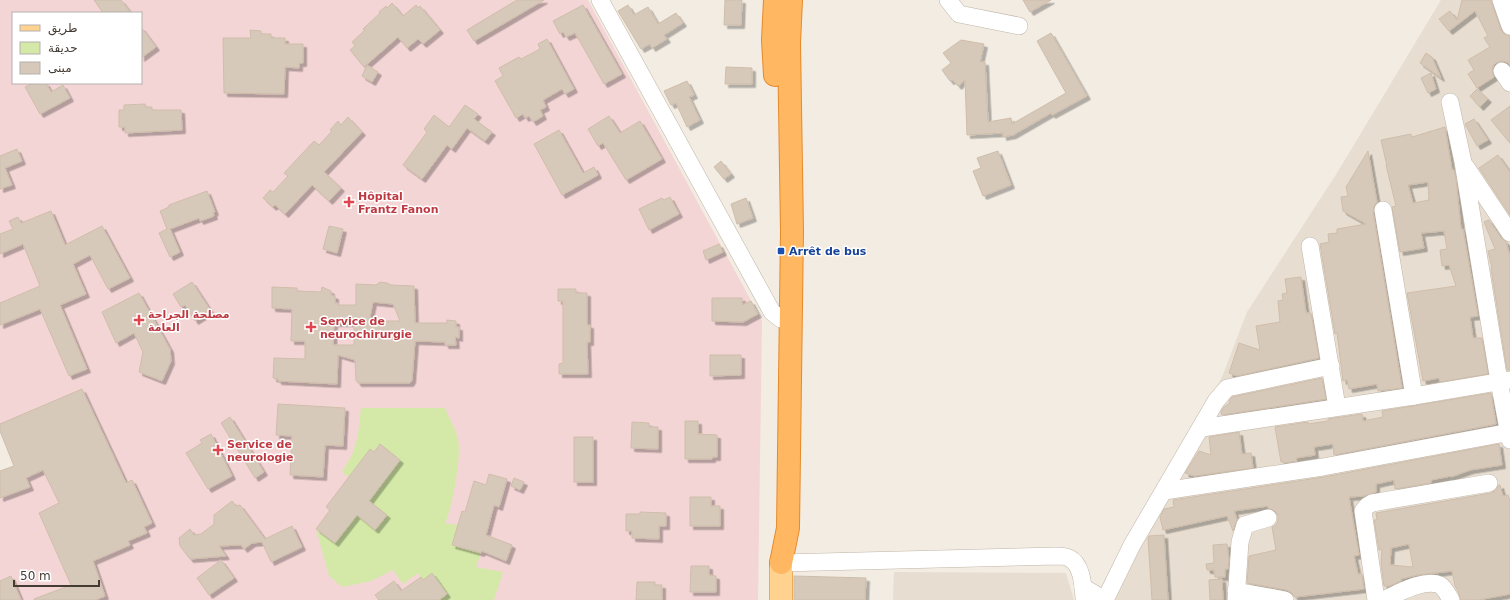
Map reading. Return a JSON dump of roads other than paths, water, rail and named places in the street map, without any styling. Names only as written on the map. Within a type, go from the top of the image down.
[{"type":"highway","points":[[774,0],[773,40],[783,319],[781,563]]},
{"type":"highway","points":[[783,319],[792,225],[789,43],[791,0]]},
{"type":"main road","points":[[781,563],[781,600]]},
{"type":"street","points":[[600,0],[772,312],[783,319]]},
{"type":"street","points":[[948,0],[958,14],[1019,26]]},
{"type":"street","points":[[1501,0],[1510,26]]},
{"type":"street","points":[[1164,491],[1323,467],[1510,435],[1504,380],[1463,162],[1450,102]]},
{"type":"street","points":[[1463,162],[1510,233]]},
{"type":"street","points":[[1383,210],[1414,396]]},
{"type":"street","points":[[1310,246],[1337,407]]},
{"type":"street","points":[[781,563],[1056,556],[1068,557],[1077,564],[1084,594],[1105,600],[1132,545],[1202,428],[1216,401],[1227,388],[1331,366]]},
{"type":"street","points":[[1202,428],[1414,396],[1504,380]]},
{"type":"street","points":[[1376,600],[1363,512],[1367,506],[1372,503],[1489,483]]},
{"type":"street","points":[[1268,518],[1245,525],[1240,542],[1236,595],[1285,600]]},
{"type":"street","points":[[1383,600],[1414,586],[1430,584],[1440,585],[1451,600]]},
{"type":"place","name":"Hôpital Frantz Fanon","points":[[349,202]]},
{"type":"place","name":"Arrêt de bus","points":[[781,251]]},
{"type":"place","name":"مصلحة الجراحة العامة","points":[[139,320]]},
{"type":"place","name":"Service de neurochirurgie","points":[[311,327]]},
{"type":"place","name":"Service de neurologie","points":[[218,450]]}]
